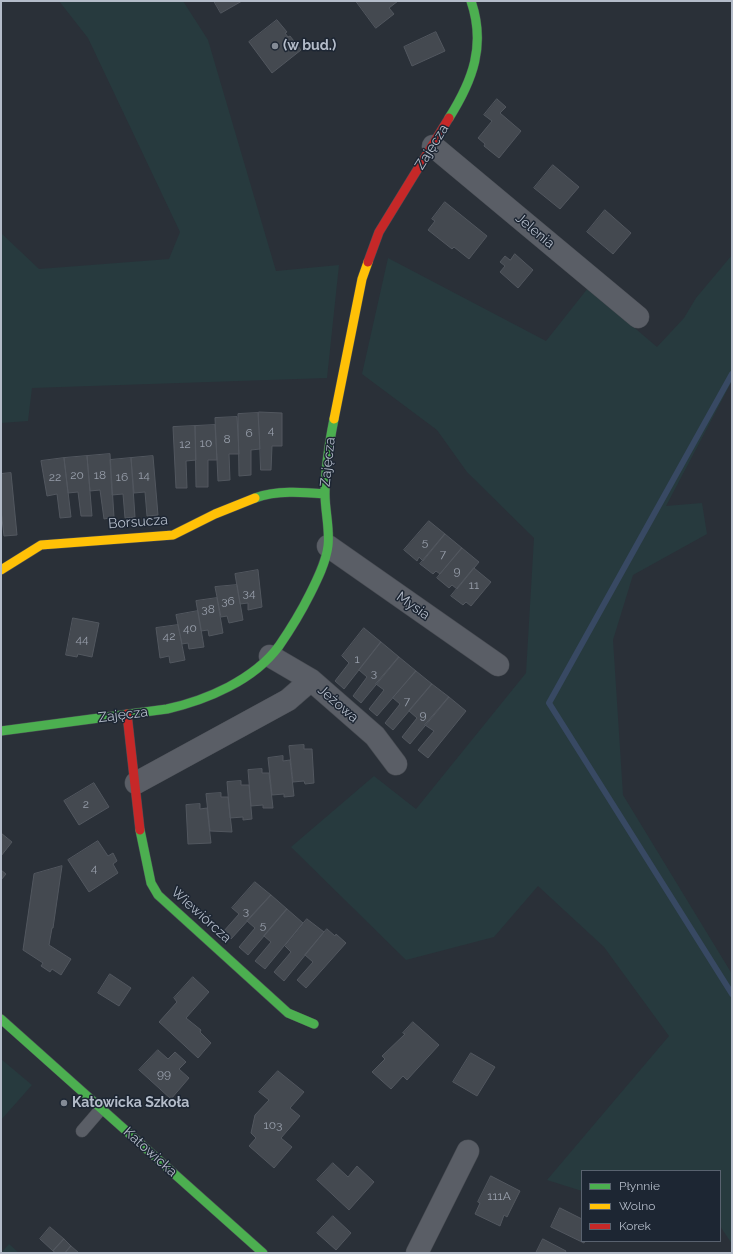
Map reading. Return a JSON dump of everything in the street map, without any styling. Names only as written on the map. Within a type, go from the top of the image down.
[{"type":"street","name":"Zajęcza","points":[[1,731],[178,706],[218,692],[255,670],[278,647],[303,607],[318,577],[328,546],[325,494],[329,445],[362,279],[379,232],[465,92],[477,56],[478,20],[471,1]]},
{"type":"street","name":"Jelenia","points":[[433,146],[638,317]]},
{"type":"street","name":"Borsucza","points":[[1,570],[41,545],[117,538],[173,535],[215,514],[263,495],[301,492],[325,494]]},
{"type":"street","name":"Mysia","points":[[328,546],[498,666]]},
{"type":"street","name":"Jeżowa","points":[[270,656],[310,680],[375,736],[396,764]]},
{"type":"street","points":[[136,783],[288,700],[310,680]]},
{"type":"street","name":"Wiewiórcza","points":[[127,714],[136,783],[140,833],[151,883],[158,895],[288,1013],[314,1024]]},
{"type":"street","name":"Katowicka","points":[[1,1019],[263,1253]]},
{"type":"street","points":[[417,1253],[468,1151]]},
{"type":"lane","points":[[82,1131],[101,1109]]},
{"type":"green space","points":[[59,1],[183,1],[208,40],[276,271],[339,265],[327,378],[32,388],[28,421],[1,423],[1,233],[39,269],[169,259],[180,232],[88,38]]},
{"type":"green space","points":[[732,255],[732,381],[666,506],[702,503],[707,534],[633,575],[613,640],[623,795],[732,974],[732,1244],[721,1228],[721,1170],[581,1170],[581,1191],[547,1180],[669,1036],[604,947],[538,886],[494,937],[406,960],[291,847],[374,776],[416,809],[526,673],[534,538],[467,472],[437,430],[362,374],[388,258],[546,341],[588,288],[657,347],[684,318],[696,298]]},
{"type":"green space","points":[[1,1059],[32,1085],[1,1120]]},
{"type":"green space","points":[[9,1244],[19,1253],[1,1253]]},
{"type":"building","points":[[214,1],[242,1],[221,13]]},
{"type":"building","points":[[356,1],[398,1],[389,8],[394,14],[376,28]]},
{"type":"building","name":"(w bud.)","points":[[277,20],[287,32],[285,33],[288,37],[290,36],[301,50],[272,73],[249,42]]},
{"type":"building","points":[[436,32],[445,51],[412,66],[404,47]]},
{"type":"building","points":[[497,99],[506,107],[500,113],[521,131],[499,158],[484,146],[485,144],[478,138],[492,121],[484,115]]},
{"type":"building","points":[[553,165],[579,187],[560,209],[534,188]]},
{"type":"building","points":[[445,202],[487,236],[469,259],[454,247],[452,249],[428,230],[435,221],[432,219]]},
{"type":"building","points":[[605,210],[631,233],[613,254],[587,232]]},
{"type":"building","points":[[515,254],[533,270],[518,288],[500,272],[505,266],[500,262],[505,256],[510,260]]},
{"type":"building","points":[[259,412],[282,413],[282,446],[272,446],[271,470],[261,470]]},
{"type":"building","points":[[258,413],[260,449],[251,450],[251,475],[239,476],[238,414]]},
{"type":"building","points":[[237,417],[239,454],[229,454],[230,480],[218,481],[215,418]]},
{"type":"building","points":[[215,425],[217,460],[208,460],[208,487],[196,487],[195,426]]},
{"type":"building","points":[[195,426],[196,460],[186,461],[187,488],[176,488],[173,427]]},
{"type":"building","points":[[110,454],[114,517],[104,519],[100,490],[90,491],[87,456]]},
{"type":"building","points":[[87,456],[92,516],[81,516],[78,492],[68,493],[64,458]]},
{"type":"building","points":[[153,456],[158,515],[147,516],[145,492],[134,493],[131,458]]},
{"type":"building","points":[[64,458],[71,517],[60,518],[57,494],[47,496],[41,461]]},
{"type":"building","points":[[131,458],[135,517],[125,518],[123,494],[112,495],[110,460]]},
{"type":"building","points":[[11,473],[17,535],[4,536],[1,510],[1,474]]},
{"type":"building","points":[[429,521],[445,534],[423,561],[419,557],[417,561],[404,550]]},
{"type":"building","points":[[445,534],[462,548],[440,574],[436,571],[433,574],[420,564]]},
{"type":"building","points":[[462,548],[479,562],[457,589],[452,585],[449,588],[437,578]]},
{"type":"building","points":[[474,568],[491,582],[471,606],[466,602],[463,605],[451,596]]},
{"type":"building","points":[[258,570],[262,607],[248,610],[248,603],[240,604],[235,574]]},
{"type":"building","points":[[237,585],[243,620],[229,623],[227,616],[221,617],[215,587]]},
{"type":"building","points":[[217,598],[223,633],[209,636],[208,630],[201,631],[196,601]]},
{"type":"building","points":[[198,611],[204,647],[189,649],[188,643],[182,644],[176,615]]},
{"type":"building","points":[[73,618],[99,623],[92,657],[78,654],[77,657],[66,655]]},
{"type":"building","points":[[178,625],[185,660],[170,663],[169,656],[160,658],[156,628]]},
{"type":"building","points":[[364,628],[381,642],[344,689],[335,681],[349,663],[342,656]]},
{"type":"building","points":[[381,642],[399,657],[361,703],[353,696],[367,677],[359,670]]},
{"type":"building","points":[[399,657],[416,671],[377,716],[369,709],[384,690],[376,684]]},
{"type":"building","points":[[416,671],[432,684],[393,730],[385,723],[400,704],[393,698]]},
{"type":"building","points":[[432,684],[449,697],[410,744],[402,737],[417,718],[409,711]]},
{"type":"building","points":[[449,697],[466,711],[428,758],[418,750],[434,731],[425,725]]},
{"type":"building","points":[[304,745],[304,749],[312,749],[314,783],[305,784],[304,781],[293,782],[289,746]]},
{"type":"building","points":[[283,756],[283,761],[290,760],[294,796],[284,797],[284,794],[272,795],[268,758]]},
{"type":"building","points":[[262,769],[262,773],[269,773],[273,808],[263,808],[263,805],[251,806],[248,770]]},
{"type":"building","points":[[241,781],[241,785],[249,785],[252,819],[243,820],[243,817],[230,818],[227,782]]},
{"type":"building","points":[[94,783],[109,807],[79,825],[64,801]]},
{"type":"building","points":[[221,793],[221,797],[228,797],[232,832],[210,831],[206,794]]},
{"type":"building","points":[[200,804],[200,809],[207,808],[211,843],[188,844],[186,805]]},
{"type":"building","points":[[1,833],[12,842],[1,856]]},
{"type":"building","points":[[98,841],[108,856],[113,853],[117,861],[113,864],[118,873],[89,892],[68,860]]},
{"type":"building","points":[[62,866],[49,945],[71,959],[61,975],[52,969],[50,972],[41,966],[43,963],[23,950],[34,874]]},
{"type":"building","points":[[1,870],[6,874],[1,880]]},
{"type":"building","points":[[255,882],[271,895],[231,939],[223,932],[239,914],[232,908]]},
{"type":"building","points":[[271,895],[287,909],[248,955],[239,947],[255,928],[247,921]]},
{"type":"building","points":[[287,909],[303,923],[265,969],[255,961],[271,942],[264,936]]},
{"type":"building","points":[[307,919],[324,932],[284,981],[274,972],[291,952],[285,946]]},
{"type":"building","points":[[327,929],[335,936],[336,934],[346,943],[306,988],[297,980],[313,962],[305,955]]},
{"type":"building","points":[[110,974],[131,988],[119,1006],[98,993]]},
{"type":"building","points":[[193,977],[209,992],[186,1018],[201,1030],[200,1032],[211,1043],[198,1058],[159,1022],[177,1002],[174,998]]},
{"type":"building","points":[[413,1022],[439,1045],[407,1080],[403,1076],[391,1089],[372,1072],[385,1059],[382,1056],[405,1034],[403,1033]]},
{"type":"building","points":[[158,1050],[168,1059],[175,1052],[186,1062],[179,1069],[189,1078],[171,1099],[139,1070]]},
{"type":"building","points":[[471,1053],[495,1067],[477,1096],[453,1082]]},
{"type":"building","points":[[278,1071],[304,1092],[290,1108],[300,1116],[281,1138],[292,1147],[274,1168],[249,1146],[256,1138],[251,1133],[255,1115],[269,1100],[259,1092]]},
{"type":"building","points":[[333,1163],[348,1177],[357,1166],[374,1182],[349,1210],[317,1180]]},
{"type":"building","points":[[491,1176],[520,1191],[507,1217],[504,1215],[500,1226],[475,1214],[480,1203],[478,1202]]},
{"type":"building","points":[[560,1208],[581,1218],[581,1242],[551,1227]]},
{"type":"building","points":[[333,1216],[351,1233],[336,1250],[317,1233]]},
{"type":"building","points":[[50,1227],[64,1239],[53,1251],[40,1239]]},
{"type":"building","points":[[64,1239],[71,1246],[65,1253],[56,1253],[53,1251]]},
{"type":"building","points":[[543,1239],[566,1251],[565,1253],[536,1253]]},
{"type":"building","points":[[71,1246],[79,1253],[65,1253]]},
{"type":"waterway","points":[[732,374],[549,703],[732,994]]},
{"type":"traffic: fast","points":[[449,118],[465,90],[475,62],[477,32],[471,1]]},
{"type":"traffic: fast","points":[[1,731],[167,709],[182,705],[229,687],[257,669],[269,658],[279,646],[307,601],[321,571],[325,558],[328,546],[325,485],[334,419]]},
{"type":"traffic: fast","points":[[255,498],[263,495],[281,493],[299,492],[325,494]]},
{"type":"traffic: fast","points":[[140,830],[151,883],[158,895],[288,1013],[314,1024]]},
{"type":"traffic: fast","points":[[1,1019],[263,1253]]},
{"type":"traffic: slow","points":[[334,419],[362,279],[368,262]]},
{"type":"traffic: slow","points":[[1,570],[41,545],[173,535],[215,514],[255,498]]},
{"type":"traffic: jam","points":[[368,262],[379,232],[449,118]]},
{"type":"traffic: jam","points":[[127,714],[140,830]]},
{"type":"place","name":"(w bud.)","points":[[275,46]]},
{"type":"place","name":"Katowicka Szkoła","points":[[64,1103]]}]
